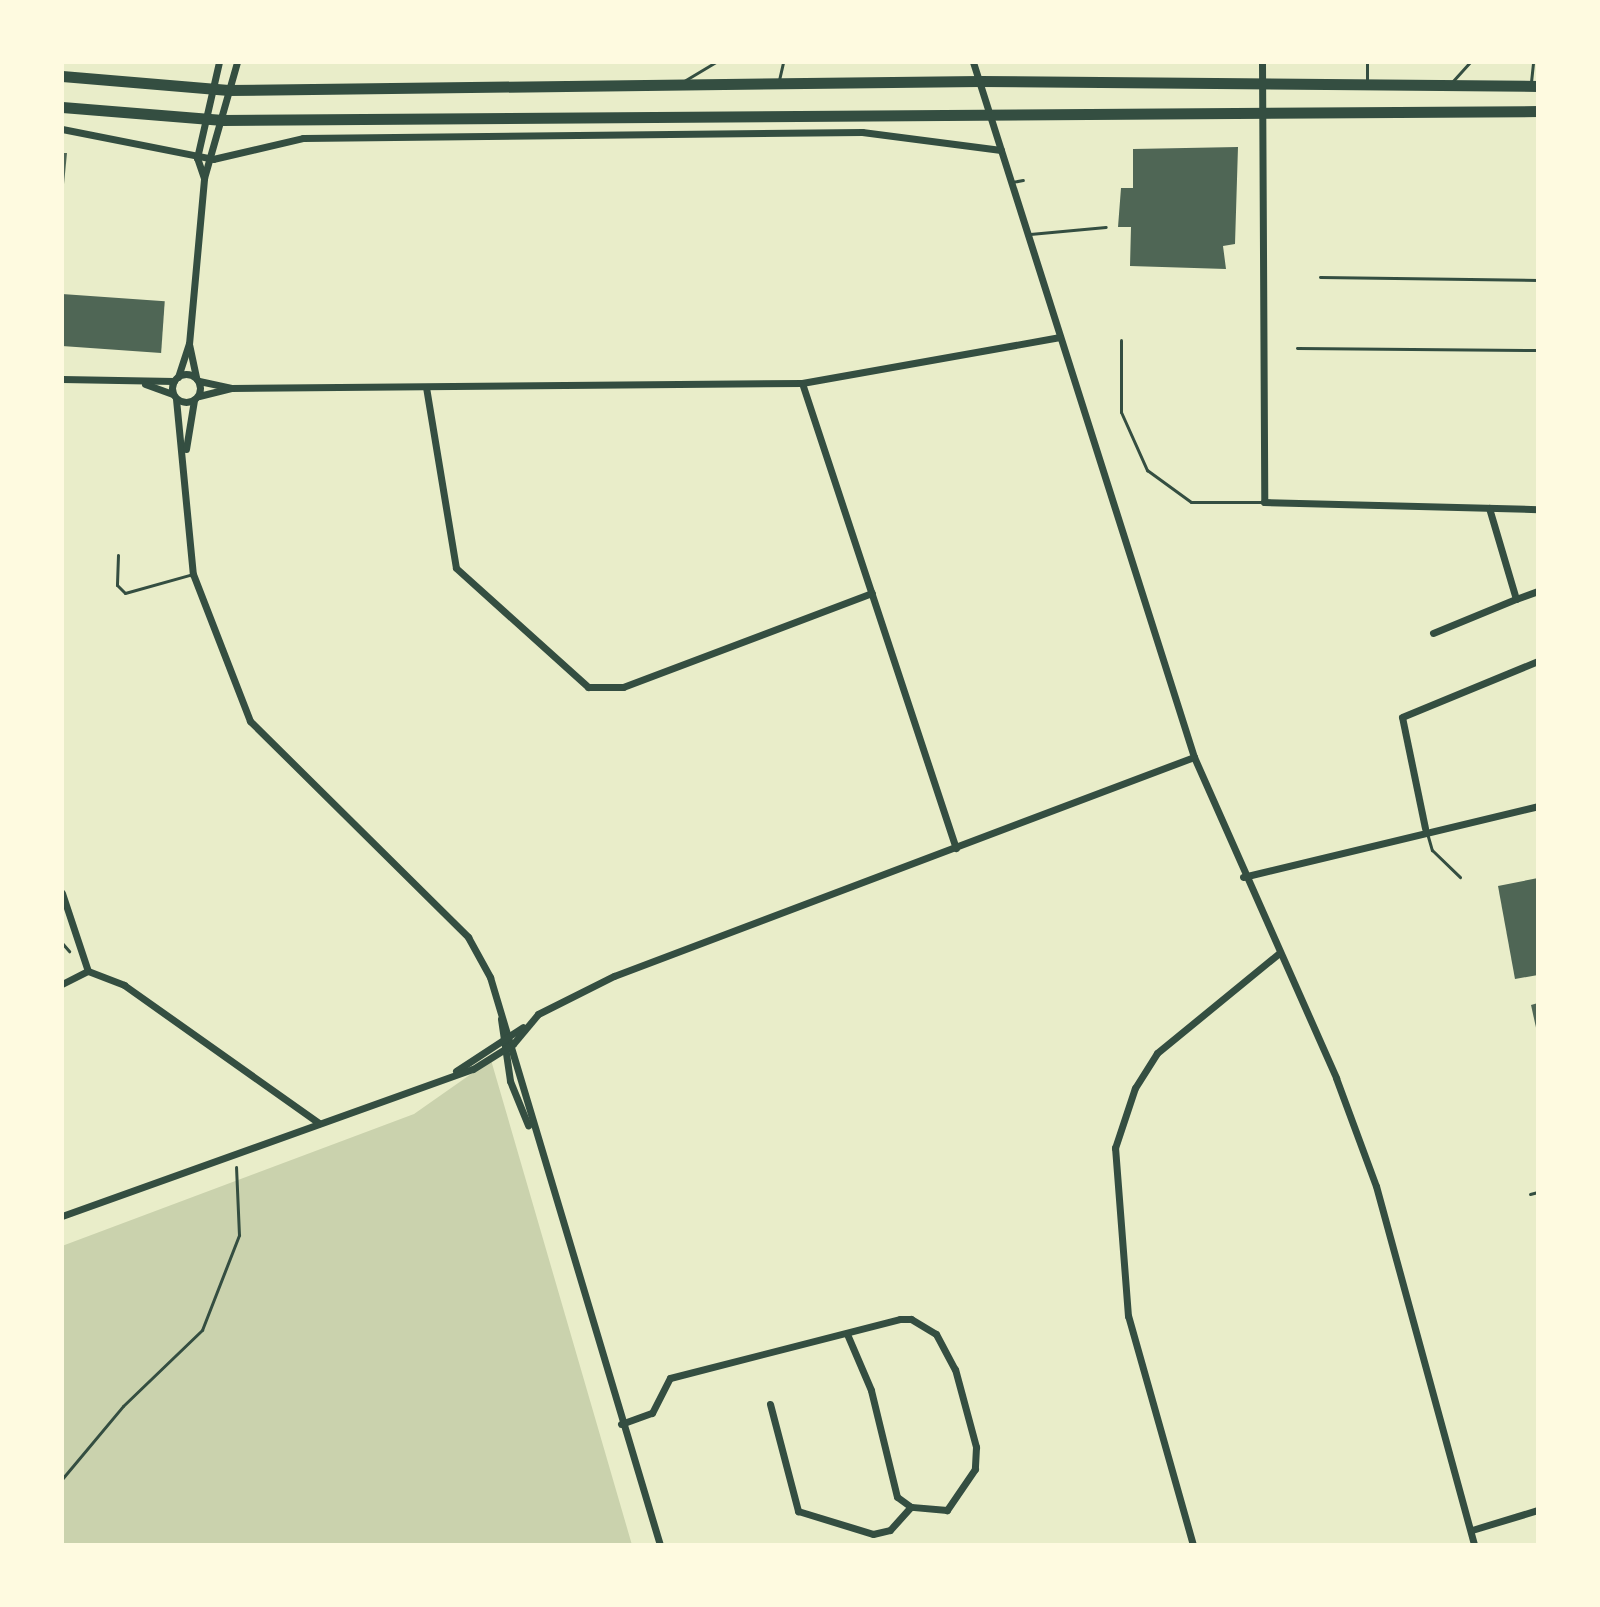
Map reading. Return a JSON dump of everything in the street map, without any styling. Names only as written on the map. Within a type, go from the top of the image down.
[{"type":"main road","points":[[62,76],[228,90],[980,81],[1262,81],[1534,86]]},
{"type":"main road","points":[[62,107],[222,120],[989,111],[1538,111]]},
{"type":"street","points":[[204,178],[197,158],[219,62]]},
{"type":"street","points":[[237,62],[213,159],[204,178],[189,344],[176,379],[175,396],[186,449],[193,574],[250,721],[468,937],[509,1030],[530,1129]]},
{"type":"street","points":[[973,62],[1194,757],[1376,1186],[1474,1545]]},
{"type":"street","points":[[1262,62],[1259,485],[1264,502],[1538,509]]},
{"type":"street","points":[[62,129],[111,134],[197,158],[213,159],[303,138],[862,132],[1001,150]]},
{"type":"street","points":[[62,379],[145,384],[176,379],[197,380],[231,388],[802,383],[1060,337]]},
{"type":"street","points":[[186,449],[197,380],[189,344]]},
{"type":"street","points":[[802,383],[956,848]]},
{"type":"street","points":[[145,384],[175,396],[196,398],[231,388]]},
{"type":"street","points":[[426,387],[450,557],[493,608],[588,687],[623,687],[872,593]]},
{"type":"street","points":[[1489,508],[1516,599]]},
{"type":"street","points":[[1433,633],[1538,591]]},
{"type":"street","points":[[1426,828],[1402,717],[1538,661]]},
{"type":"street","points":[[455,1073],[509,1030],[523,1027],[672,952],[1194,757]]},
{"type":"street","points":[[1243,877],[1426,828],[1538,806]]},
{"type":"street","points":[[62,893],[88,971],[135,992],[319,1123]]},
{"type":"street","points":[[1193,1545],[1128,1316],[1115,1148],[1135,1088],[1157,1053],[1279,953]]},
{"type":"street","points":[[62,984],[88,971]]},
{"type":"street","points":[[502,1016],[500,1036],[503,1051],[660,1545]]},
{"type":"street","points":[[62,1216],[455,1073],[503,1051],[513,1044],[523,1027]]},
{"type":"street","points":[[621,1424],[652,1413],[664,1380],[847,1334],[918,1321],[936,1334],[958,1375],[975,1469],[947,1510],[911,1507],[893,1489],[871,1390],[847,1334]]},
{"type":"street","points":[[770,1404],[798,1511],[873,1534],[890,1530],[911,1507]]},
{"type":"street","points":[[1472,1530],[1538,1510]]},
{"type":"lane","points":[[678,85],[716,62]]},
{"type":"lane","points":[[779,84],[783,62]]},
{"type":"lane","points":[[1367,62],[1367,84]]},
{"type":"lane","points":[[1449,85],[1470,62]]},
{"type":"lane","points":[[1533,62],[1534,86]]},
{"type":"lane","points":[[1012,182],[1023,180]]},
{"type":"lane","points":[[1028,234],[1106,227]]},
{"type":"lane","points":[[1320,277],[1538,280]]},
{"type":"lane","points":[[1121,340],[1121,412],[1147,470],[1191,502],[1264,502]]},
{"type":"lane","points":[[1297,348],[1538,350]]},
{"type":"lane","points":[[118,555],[117,585],[125,593],[193,574]]},
{"type":"lane","points":[[1426,828],[1432,850],[1460,877]]},
{"type":"lane","points":[[1530,1194],[1538,1192]]},
{"type":"path","points":[[62,1479],[208,1319],[239,1235],[236,1153]]},
{"type":"green space","points":[[491,1060],[632,1545],[62,1545],[62,1246],[414,1114]]},
{"type":"building","points":[[1238,147],[1235,244],[1223,246],[1226,269],[1130,266],[1131,227],[1118,227],[1121,188],[1133,188],[1133,149]]},
{"type":"building","points":[[62,153],[67,153],[64,184],[62,183]]},
{"type":"building","points":[[62,294],[165,301],[161,353],[62,346]]},
{"type":"building","points":[[1538,878],[1538,975],[1515,979],[1498,886]]},
{"type":"building","points":[[1538,1003],[1538,1032],[1537,1032],[1531,1005]]}]
